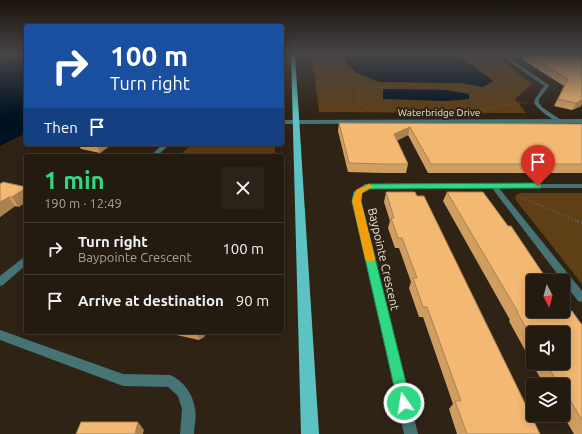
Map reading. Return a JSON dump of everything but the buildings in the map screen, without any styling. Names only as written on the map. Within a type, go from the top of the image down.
[{"type":"main road","points":[[294,74],[310,434]]},
{"type":"street","points":[[530,74],[547,86],[537,99],[536,103],[540,108],[559,121]]},
{"type":"street","name":"Waterbridge Drive","points":[[284,122],[582,121]]},
{"type":"street","points":[[155,154],[165,146]]},
{"type":"street","name":"Baypointe Crescent","points":[[411,434],[357,201],[358,192],[368,186],[582,186]]},
{"type":"street","points":[[494,186],[582,298]]},
{"type":"street","points":[[0,282],[24,262]]},
{"type":"street","points":[[0,335],[122,380],[170,381],[182,392],[189,409],[187,434]]},
{"type":"path","points":[[380,122],[358,100],[357,96],[369,87],[404,86]]},
{"type":"path","points":[[454,121],[458,115],[468,112],[518,103],[536,103]]},
{"type":"path","points":[[523,198],[582,223]]},
{"type":"shaded area","points":[[314,74],[392,74],[430,82],[461,83],[483,87],[493,81],[484,74],[519,74],[532,84],[515,99],[526,113],[319,112]],"holes":[[[383,89],[447,90],[383,99]]]},
{"type":"shaded area","points":[[190,146],[275,146],[275,154],[181,154]]},
{"type":"shaded area","points":[[520,193],[582,193],[582,284],[515,199],[516,195]]},
{"type":"water","points":[[0,74],[24,74],[24,134],[0,146]]},
{"type":"water","points":[[360,74],[484,74],[493,81],[483,87],[461,83],[379,82]]},
{"type":"water","points":[[383,89],[447,90],[469,94],[469,99],[446,101],[383,99]]},
{"type":"slow traffic","points":[[369,186],[358,192],[357,201],[370,258]]},
{"type":"route","points":[[404,403],[357,201],[358,192],[368,186],[538,186]]}]
